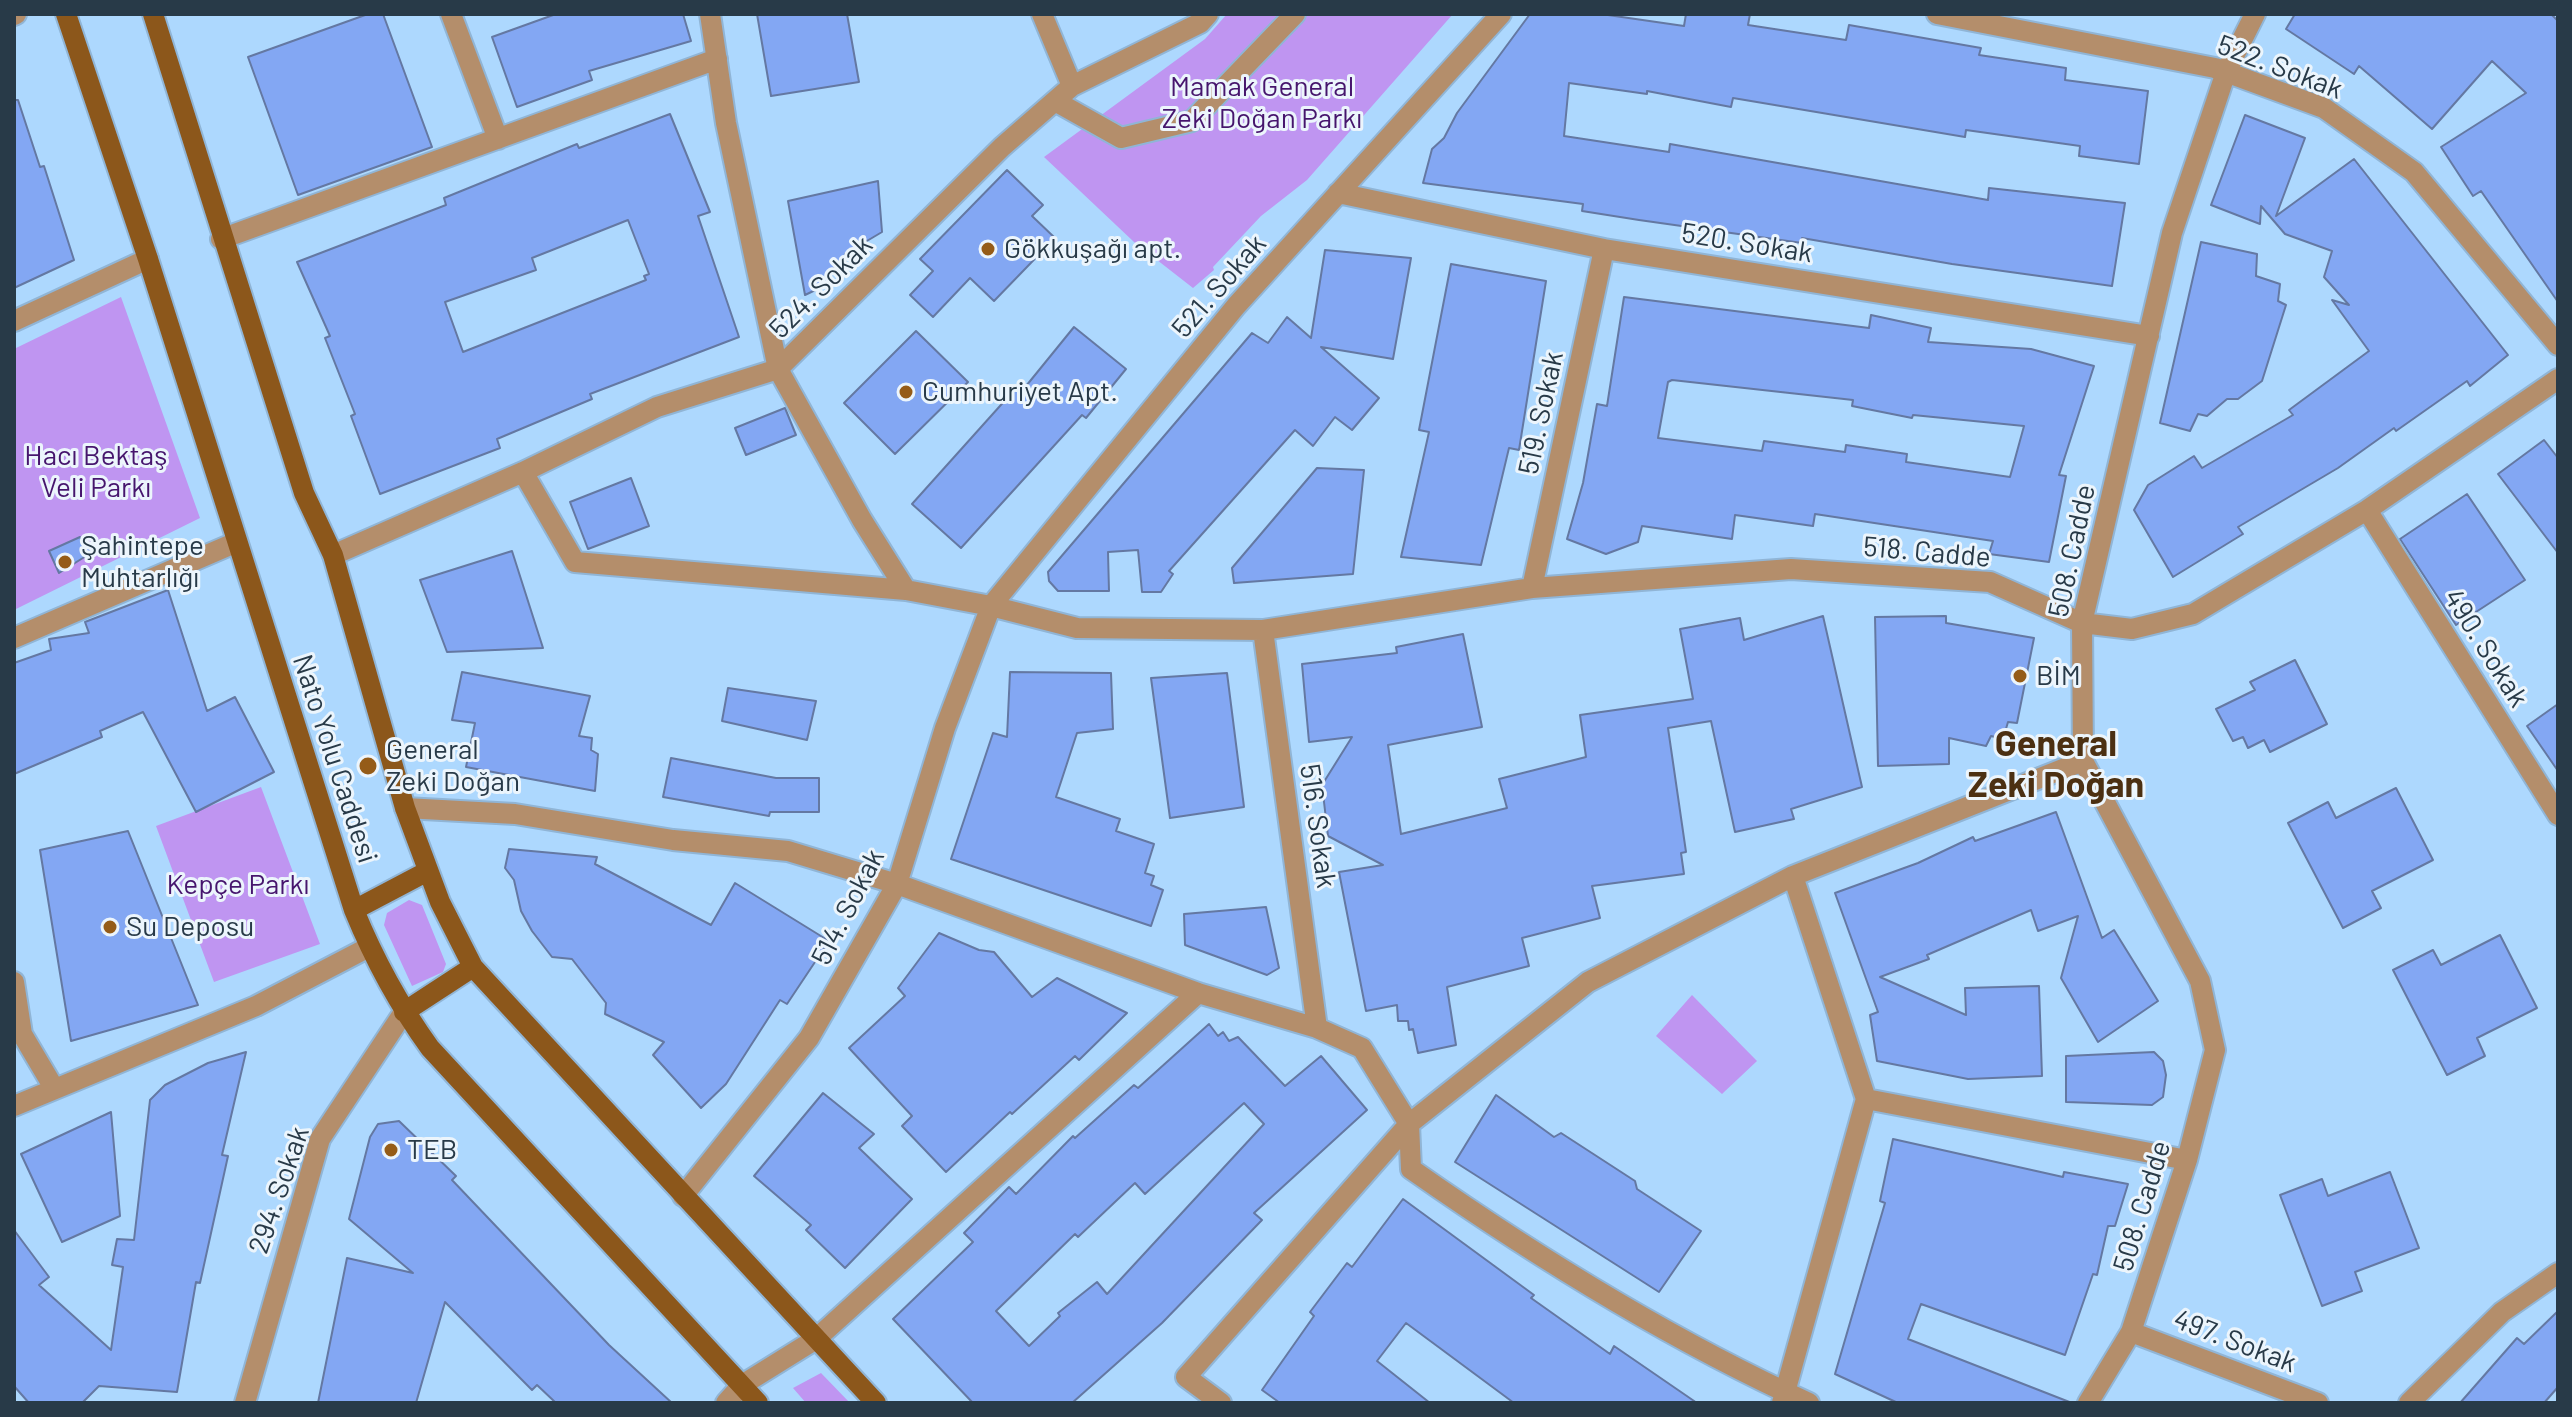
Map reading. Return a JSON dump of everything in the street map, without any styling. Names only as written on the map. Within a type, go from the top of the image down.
[{"type":"main road","name":"Nato Yolu Caddesi","points":[[66,14],[148,259],[354,910],[369,947],[404,1012],[430,1048],[758,1403]]},
{"type":"main road","points":[[153,14],[221,239],[304,493],[333,555],[405,808],[428,871],[473,967],[876,1403]]},
{"type":"main road","points":[[354,910],[428,871]]},
{"type":"main road","points":[[404,1012],[473,967]]},
{"type":"street","points":[[451,14],[498,139]]},
{"type":"street","points":[[710,14],[726,123],[778,369],[862,520],[906,590]]},
{"type":"street","points":[[1042,14],[1072,86]]},
{"type":"street","name":"524. Sokak","points":[[333,555],[523,472],[657,407],[778,369],[1002,147],[1072,86],[1200,23],[1208,14]]},
{"type":"street","points":[[1055,101],[1121,138],[1192,121],[1295,14]]},
{"type":"street","name":"521. Sokak","points":[[991,606],[1236,306],[1501,14]]},
{"type":"street","name":"522. Sokak","points":[[1937,14],[2226,72],[2324,108],[2414,172],[2558,345]]},
{"type":"street","name":"508. Cadde","points":[[2088,1403],[2131,1332],[2187,1160],[2215,1050],[2200,981],[2083,761],[2082,623],[2172,233],[2226,72],[2255,14]]},
{"type":"street","points":[[221,239],[717,59]]},
{"type":"street","name":"520. Sokak","points":[[1338,193],[1604,249],[2149,336]]},
{"type":"street","name":"519. Sokak","points":[[1532,588],[1604,249]]},
{"type":"street","points":[[14,321],[148,259]]},
{"type":"street","name":"518. Cadde","points":[[523,472],[575,562],[906,590],[991,606],[1077,628],[1263,630],[1532,588],[1791,569],[1990,582],[2082,623],[2132,629],[2193,614],[2367,510],[2558,379]]},
{"type":"street","name":"490. Sokak","points":[[2367,510],[2558,815]]},
{"type":"street","points":[[14,638],[237,542]]},
{"type":"street","name":"514. Sokak","points":[[683,1196],[809,1038],[897,884],[945,728],[991,606]]},
{"type":"street","name":"516. Sokak","points":[[1263,630],[1317,1028]]},
{"type":"street","points":[[1221,1403],[1186,1377],[1409,1124],[1588,982],[1793,876],[2083,761]]},
{"type":"street","points":[[405,808],[515,814],[673,840],[788,851],[897,884],[1198,993],[1317,1028],[1362,1048],[1409,1124],[1411,1169],[1460,1204],[1693,1345],[1784,1398],[1809,1403]]},
{"type":"street","points":[[1784,1398],[1866,1099],[1793,876]]},
{"type":"street","points":[[14,1106],[256,1006],[369,947]]},
{"type":"street","points":[[14,982],[22,1034],[54,1088]]},
{"type":"street","points":[[726,1403],[742,1385],[816,1339],[1198,993]]},
{"type":"street","name":"294. Sokak","points":[[245,1403],[320,1139],[404,1012]]},
{"type":"street","points":[[1866,1099],[2187,1160]]},
{"type":"street","points":[[2409,1403],[2502,1312],[2558,1273]]},
{"type":"street","name":"497. Sokak","points":[[2131,1332],[2318,1403]]},
{"type":"green space","name":"Mamak General Zeki Doğan Parkı","points":[[1227,14],[1453,14],[1307,180],[1261,216],[1213,267],[1214,270],[1193,288],[1134,242],[1044,157],[1205,39]]},
{"type":"green space","name":"Hacı Bektaş Veli Parkı","points":[[121,297],[200,518],[14,610],[14,349]]},
{"type":"green space","name":"Kepçe Parkı","points":[[261,787],[320,944],[214,982],[156,826]]},
{"type":"green space","points":[[409,900],[422,905],[446,964],[443,972],[412,986],[384,925],[387,913]]},
{"type":"green space","points":[[1692,995],[1757,1061],[1722,1094],[1656,1036]]},
{"type":"green space","points":[[821,1373],[850,1403],[806,1403],[793,1388]]},
{"type":"building","points":[[368,14],[383,14],[432,147],[298,195],[248,57]]},
{"type":"building","points":[[556,14],[683,14],[691,41],[589,71],[592,80],[517,107],[492,37]]},
{"type":"building","points":[[757,14],[847,14],[859,82],[771,96]]},
{"type":"building","points":[[1530,14],[1601,14],[1684,26],[1686,14],[1750,14],[1748,25],[1846,40],[1849,25],[1981,48],[1979,55],[2066,68],[2065,80],[2148,91],[2139,164],[2079,156],[2080,146],[1966,130],[1965,137],[1733,98],[1731,107],[1647,91],[1647,94],[1569,83],[1564,136],[1669,152],[1670,144],[1988,200],[1989,188],[2125,203],[2112,286],[1952,264],[1802,238],[1802,243],[1639,220],[1582,211],[1583,204],[1423,183],[1432,149],[1444,138],[1457,113]]},
{"type":"building","points":[[2295,14],[2551,14],[2558,21],[2558,302],[2481,191],[2473,196],[2441,147],[2526,93],[2492,61],[2432,129],[2359,66],[2354,74],[2286,29]]},
{"type":"building","points":[[14,100],[18,100],[40,167],[44,166],[74,260],[14,288]]},
{"type":"building","points":[[670,114],[710,212],[698,216],[739,337],[590,394],[592,399],[497,439],[500,448],[380,494],[351,416],[355,414],[325,338],[330,336],[297,262],[446,205],[444,198],[577,144],[579,148]],"holes":[[[628,220],[649,274],[644,276],[646,280],[463,352],[445,302],[536,270],[532,258]]]},
{"type":"building","points":[[2245,115],[2305,138],[2276,216],[2354,159],[2508,355],[2470,386],[2467,381],[2338,468],[2238,527],[2243,534],[2173,577],[2134,510],[2148,485],[2194,456],[2202,468],[2293,415],[2289,410],[2369,351],[2332,300],[2349,305],[2324,277],[2332,251],[2285,234],[2261,206],[2260,224],[2211,205]]},
{"type":"building","name":"Gökkuşağı apt.","points":[[1007,170],[1043,205],[1032,216],[1055,238],[994,301],[970,278],[933,317],[910,295],[933,271],[920,259]]},
{"type":"building","points":[[878,181],[882,232],[845,254],[846,262],[828,271],[828,284],[805,295],[788,201]]},
{"type":"building","points":[[2201,242],[2257,254],[2256,276],[2280,284],[2278,301],[2286,305],[2262,381],[2238,399],[2227,399],[2207,416],[2198,414],[2190,431],[2160,423]]},
{"type":"building","points":[[1325,250],[1411,258],[1393,359],[1321,347],[1379,398],[1352,430],[1335,417],[1313,446],[1295,430],[1169,571],[1173,574],[1161,592],[1142,592],[1138,550],[1108,552],[1109,591],[1058,591],[1049,581],[1048,572],[1252,333],[1268,343],[1287,317],[1311,338]]},
{"type":"building","points":[[1451,264],[1546,281],[1519,450],[1509,448],[1481,565],[1401,557],[1429,432],[1419,430]]},
{"type":"building","points":[[1624,297],[1869,328],[1871,315],[1931,328],[1928,342],[2031,349],[2094,366],[2059,475],[2066,476],[2049,562],[1989,554],[1993,541],[1815,514],[1813,526],[1735,515],[1732,539],[1642,526],[1638,542],[1606,554],[1567,539],[1583,483],[1597,404],[1607,406]],"holes":[[[1672,380],[1853,400],[1852,406],[1912,418],[1913,415],[2024,426],[2010,477],[1906,462],[1907,454],[1846,445],[1845,452],[1764,441],[1762,451],[1658,438],[1668,382]]]},
{"type":"building","points":[[1074,327],[1126,369],[1086,418],[1082,415],[961,548],[912,504],[1017,387],[1022,391]]},
{"type":"building","name":"Cumhuriyet Apt.","points":[[916,331],[968,382],[895,454],[844,403]]},
{"type":"building","points":[[785,408],[796,435],[746,455],[735,428]]},
{"type":"building","points":[[2544,440],[2558,458],[2558,553],[2498,474]]},
{"type":"building","points":[[1317,468],[1364,470],[1353,574],[1234,583],[1232,568]]},
{"type":"building","points":[[631,478],[649,526],[588,549],[570,502]]},
{"type":"building","points":[[2467,494],[2525,580],[2456,625],[2400,539]]},
{"type":"building","name":"Şahintepe Muhtarlığı","points":[[80,537],[94,551],[59,573],[49,551]]},
{"type":"building","points":[[512,551],[543,648],[447,652],[420,580]]},
{"type":"building","points":[[168,590],[207,711],[235,697],[274,772],[196,812],[143,712],[100,731],[102,737],[14,774],[14,663],[51,650],[49,639],[89,633],[85,622]]},
{"type":"building","points":[[1823,616],[1862,787],[1791,809],[1794,819],[1735,832],[1711,721],[1668,728],[1686,852],[1681,853],[1684,874],[1592,886],[1600,918],[1522,938],[1529,966],[1447,987],[1456,1045],[1418,1053],[1408,1021],[1398,1021],[1397,1005],[1366,1011],[1339,872],[1383,865],[1328,836],[1322,785],[1352,737],[1309,742],[1302,664],[1397,653],[1396,647],[1463,634],[1482,727],[1388,745],[1401,834],[1507,808],[1499,779],[1586,757],[1580,715],[1693,699],[1680,629],[1740,618],[1744,640]]},
{"type":"building","points":[[1946,616],[1946,623],[2034,638],[2017,723],[2008,722],[2003,739],[1991,736],[1986,746],[1949,738],[1949,764],[1878,766],[1875,617]]},
{"type":"building","points":[[2295,660],[2327,724],[2270,752],[2264,740],[2248,748],[2243,737],[2233,741],[2216,709],[2255,690],[2250,682]]},
{"type":"building","points":[[462,672],[590,696],[579,736],[592,738],[591,750],[598,754],[595,791],[466,767],[475,723],[452,720]]},
{"type":"building","points":[[1010,672],[1111,673],[1113,729],[1077,733],[1056,797],[1120,819],[1116,831],[1154,844],[1145,873],[1154,876],[1151,885],[1163,890],[1151,926],[951,859],[993,733],[1007,737]]},
{"type":"building","points":[[1227,673],[1244,807],[1170,818],[1151,678]]},
{"type":"building","points":[[728,688],[816,701],[807,740],[722,721]]},
{"type":"building","points":[[2558,704],[2558,771],[2527,726]]},
{"type":"building","points":[[671,758],[776,778],[819,778],[819,812],[770,812],[769,816],[663,797]]},
{"type":"building","points":[[2396,788],[2433,860],[2372,891],[2381,908],[2343,928],[2288,823],[2328,802],[2336,818]]},
{"type":"building","points":[[2056,812],[2102,938],[2114,930],[2158,1001],[2098,1042],[2061,978],[2078,916],[2038,931],[2031,910],[1927,955],[1929,959],[1880,977],[1966,1015],[1965,988],[2039,986],[2042,1076],[1968,1079],[1877,1061],[1870,1015],[1878,1012],[1835,893],[1918,863],[1973,837],[1975,841]]},
{"type":"building","name":"Su Deposu","points":[[128,831],[198,1005],[71,1041],[40,850]]},
{"type":"building","points":[[509,849],[597,857],[595,864],[711,925],[735,883],[829,941],[787,1004],[780,1000],[726,1084],[701,1108],[653,1055],[664,1042],[605,1014],[606,1003],[572,959],[552,957],[532,931],[521,911],[514,880],[505,868]]},
{"type":"building","points":[[1266,907],[1279,968],[1267,975],[1185,945],[1184,914]]},
{"type":"building","points":[[939,933],[979,950],[994,952],[1032,997],[1057,978],[1127,1013],[1079,1060],[1075,1056],[946,1172],[902,1126],[912,1116],[849,1048],[905,996],[898,988]]},
{"type":"building","points":[[2500,935],[2537,1008],[2477,1038],[2485,1056],[2447,1075],[2393,970],[2433,950],[2441,965]]},
{"type":"building","points":[[1209,1024],[1218,1036],[1223,1032],[1229,1041],[1238,1037],[1285,1086],[1321,1056],[1367,1110],[1254,1213],[1262,1220],[1162,1323],[1072,1403],[973,1403],[893,1319],[973,1242],[964,1233],[1009,1187],[1016,1194],[1073,1136],[1075,1138],[1134,1085],[1138,1088]],"holes":[[[1244,1103],[1264,1124],[1107,1294],[1097,1282],[1058,1313],[1060,1316],[1029,1346],[996,1311],[1075,1234],[1078,1237],[1135,1183],[1145,1194]]]},
{"type":"building","points":[[246,1052],[222,1155],[228,1156],[200,1283],[196,1282],[177,1392],[99,1386],[82,1403],[29,1403],[14,1386],[14,1230],[49,1277],[39,1285],[111,1350],[123,1267],[112,1265],[117,1239],[134,1240],[150,1100],[165,1085],[208,1063]]},
{"type":"building","points":[[2154,1052],[2163,1061],[2166,1075],[2163,1097],[2152,1105],[2066,1102],[2066,1056]]},
{"type":"building","points":[[823,1093],[874,1134],[859,1148],[912,1199],[845,1268],[806,1230],[811,1225],[754,1176]]},
{"type":"building","points":[[1496,1095],[1554,1137],[1561,1133],[1635,1181],[1637,1189],[1701,1231],[1659,1292],[1455,1162]]},
{"type":"building","points":[[111,1112],[120,1216],[62,1242],[21,1154]]},
{"type":"building","points":[[399,1121],[456,1176],[452,1180],[609,1345],[672,1403],[556,1403],[537,1385],[532,1390],[445,1302],[416,1403],[318,1403],[347,1258],[413,1273],[349,1219],[370,1137],[378,1124]]},
{"type":"building","points":[[1893,1139],[2063,1177],[2064,1172],[2128,1184],[2115,1226],[2108,1226],[2097,1275],[2093,1274],[2065,1355],[1921,1304],[1908,1339],[2072,1403],[1898,1403],[1835,1374],[1885,1203],[1880,1201]]},
{"type":"building","points":[[2390,1172],[2419,1248],[2355,1272],[2362,1291],[2322,1306],[2280,1195],[2322,1179],[2328,1196]]},
{"type":"building","points":[[1403,1199],[1534,1295],[1531,1298],[1610,1354],[1614,1346],[1697,1403],[1514,1403],[1406,1323],[1377,1361],[1430,1403],[1280,1403],[1262,1390],[1314,1316],[1310,1312],[1347,1263],[1352,1267]]},
{"type":"building","points":[[2558,1311],[2558,1387],[2544,1403],[2460,1403],[2517,1338],[2524,1344]]},
{"type":"place","name":"Gökkuşağı apt.","points":[[988,249]]},
{"type":"place","name":"Cumhuriyet Apt.","points":[[906,392]]},
{"type":"place","name":"Şahintepe Muhtarlığı","points":[[65,562]]},
{"type":"place","name":"BİM","points":[[2020,676]]},
{"type":"place","name":"General Zeki Doğan","points":[[368,766]]},
{"type":"place","name":"Su Deposu","points":[[110,927]]},
{"type":"place","name":"TEB","points":[[391,1150]]},
{"type":"district","name":"General Zeki Doğan","points":[[2056,764]]}]
